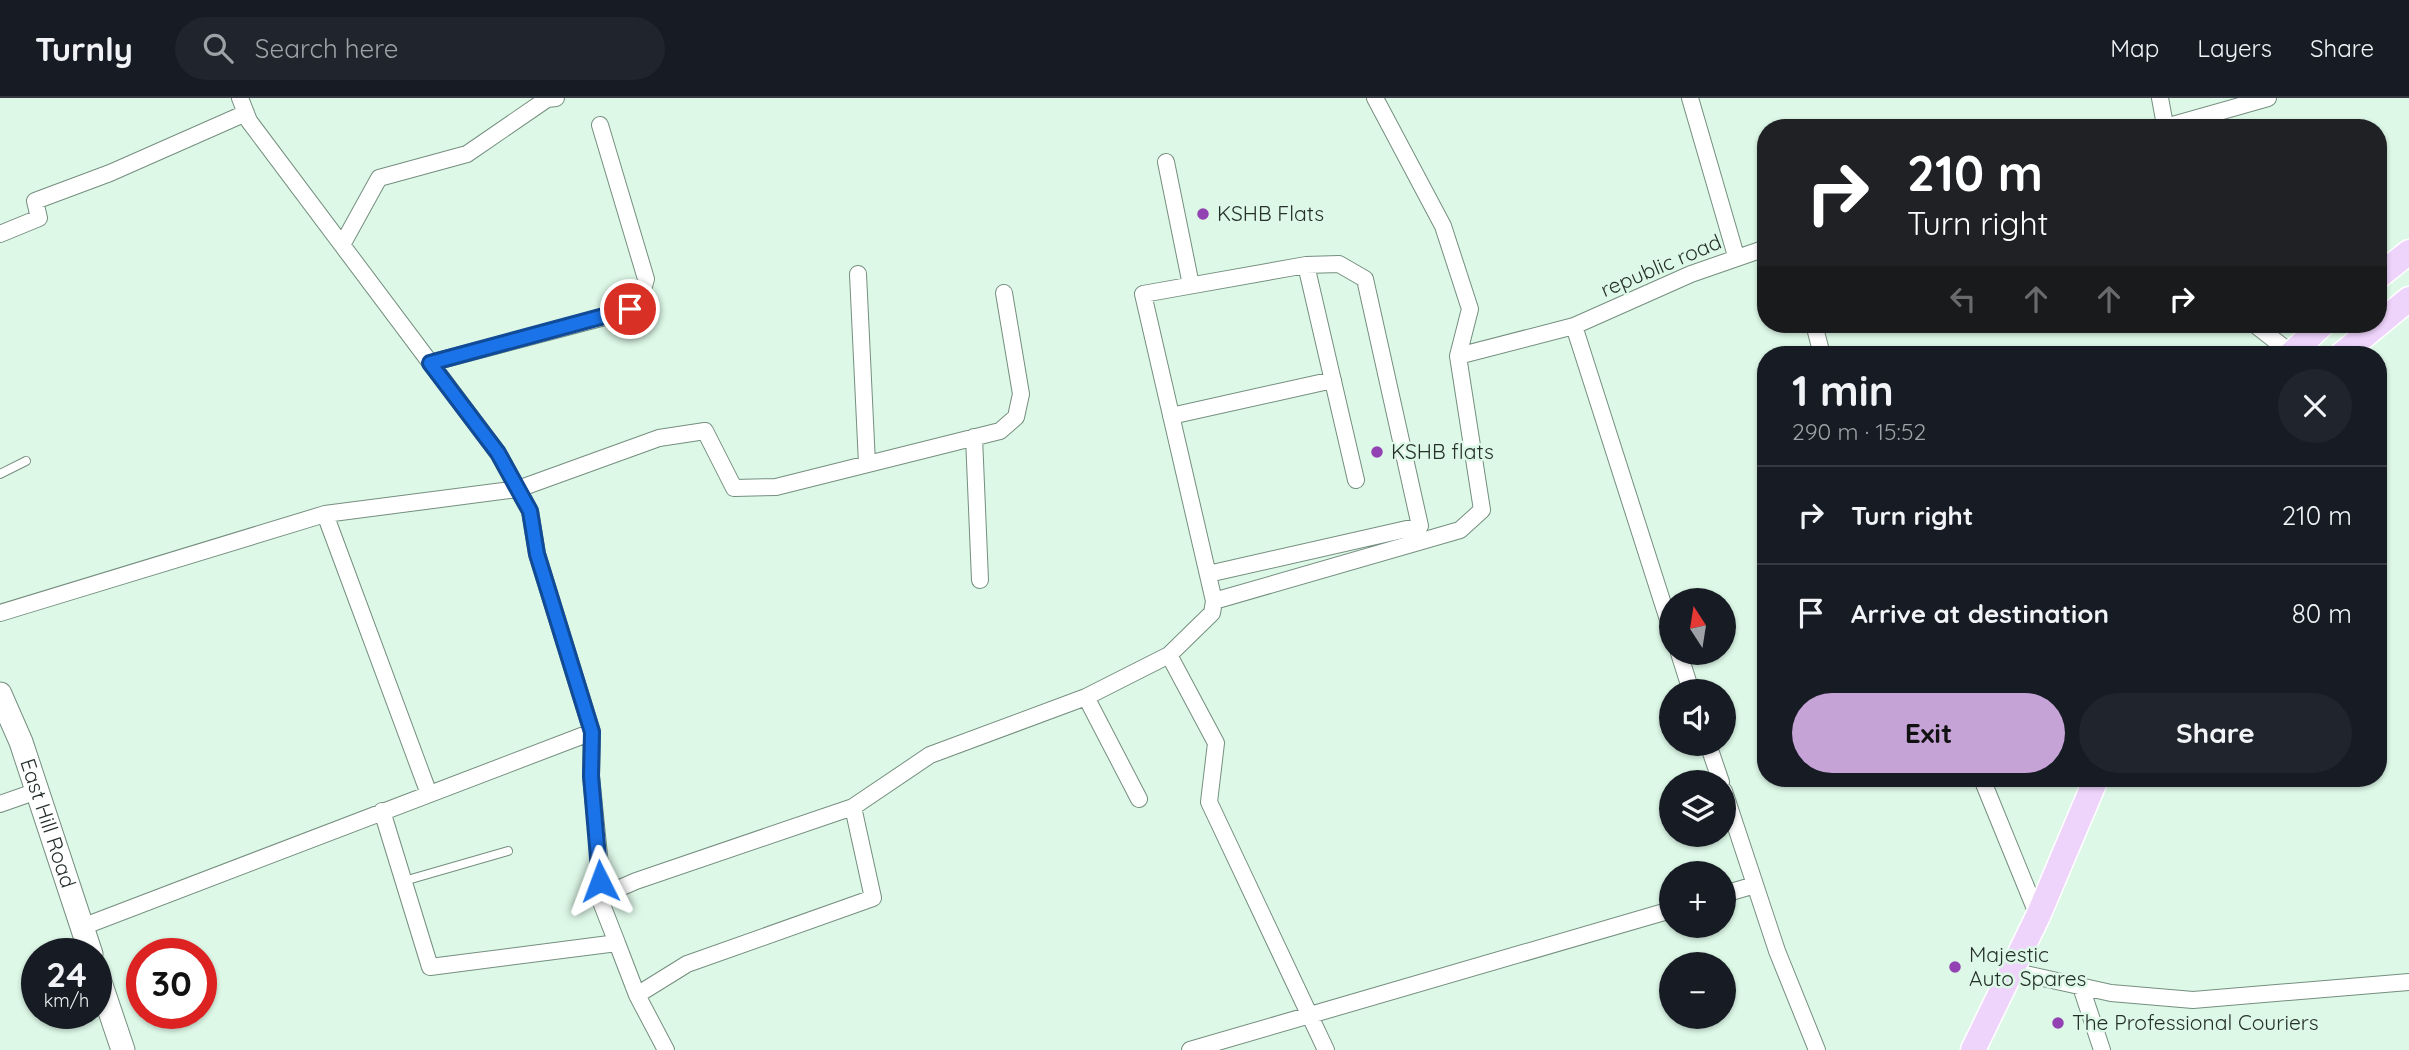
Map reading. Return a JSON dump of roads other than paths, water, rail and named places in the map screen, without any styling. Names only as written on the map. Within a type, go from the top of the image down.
[{"type":"main road","points":[[2387,270],[2409,252]]},
{"type":"main road","points":[[2387,317],[2409,299]]},
{"type":"main road","points":[[2299,346],[2313,333]]},
{"type":"main road","points":[[2351,346],[2367,333]]},
{"type":"main road","points":[[1973,1050],[2038,916],[2093,787]]},
{"type":"street","points":[[342,245],[379,178],[467,154],[547,99],[556,98]]},
{"type":"street","points":[[1214,601],[1460,530],[1482,510],[1458,356],[1470,309],[1443,226],[1375,98]]},
{"type":"street","points":[[1690,98],[1736,256]]},
{"type":"street","points":[[2160,98],[2162,119]]},
{"type":"street","points":[[2189,119],[2268,98]]},
{"type":"street","points":[[0,234],[39,218],[35,201],[110,173],[243,105],[342,245],[498,453],[530,511],[537,554],[592,732],[591,776],[600,865],[599,897],[637,995],[666,1050]]},
{"type":"street","points":[[430,363],[605,317],[630,309],[641,299],[646,279],[600,125]]},
{"type":"street","points":[[1166,162],[1191,285]]},
{"type":"street","name":"republic road","points":[[1458,356],[1574,327],[1736,256],[1757,250]]},
{"type":"street","points":[[599,897],[636,881],[853,807],[930,755],[1086,697],[1169,655],[1212,613],[1214,601],[1143,294],[1306,265],[1339,264],[1365,279],[1420,526],[1208,574]]},
{"type":"street","points":[[1306,265],[1356,480]]},
{"type":"street","points":[[858,274],[867,464]]},
{"type":"street","points":[[0,613],[325,514],[518,489],[659,438],[705,431],[734,488],[776,487],[1000,431],[1016,417],[1021,394],[1004,293]]},
{"type":"street","points":[[1574,327],[1659,592]]},
{"type":"street","points":[[2265,333],[2280,346]]},
{"type":"street","points":[[1171,416],[1333,380]]},
{"type":"street","points":[[974,437],[980,580]]},
{"type":"street","points":[[325,514],[429,794]]},
{"type":"street","points":[[1169,655],[1216,743],[1209,802],[1326,1050]]},
{"type":"street","name":"East Hill Road","points":[[0,694],[37,791],[86,938]]},
{"type":"street","points":[[1086,697],[1139,799]]},
{"type":"street","points":[[82,927],[592,732]]},
{"type":"street","points":[[1985,787],[2038,916]]},
{"type":"street","points":[[0,804],[37,791]]},
{"type":"street","points":[[637,995],[687,964],[873,898],[853,807]]},
{"type":"street","points":[[382,811],[430,967],[617,943]]},
{"type":"street","points":[[1736,827],[1777,951],[1817,1050]]},
{"type":"street","points":[[1736,891],[1755,885]]},
{"type":"street","points":[[1190,1050],[1659,914]]},
{"type":"street","points":[[2012,971],[2081,987],[2193,1000],[2409,982]]},
{"type":"street","points":[[2081,987],[2102,1050]]},
{"type":"street","points":[[112,1017],[123,1050]]},
{"type":"lane","points":[[0,474],[26,461]]},
{"type":"lane","points":[[404,881],[508,851]]},
{"type":"place","name":"KSHB Flats","points":[[1203,214]]},
{"type":"place","name":"KSHB flats","points":[[1377,452]]},
{"type":"place","name":"Majestic Auto Spares","points":[[1955,967]]},
{"type":"place","name":"The Professional Couriers","points":[[2058,1023]]}]
